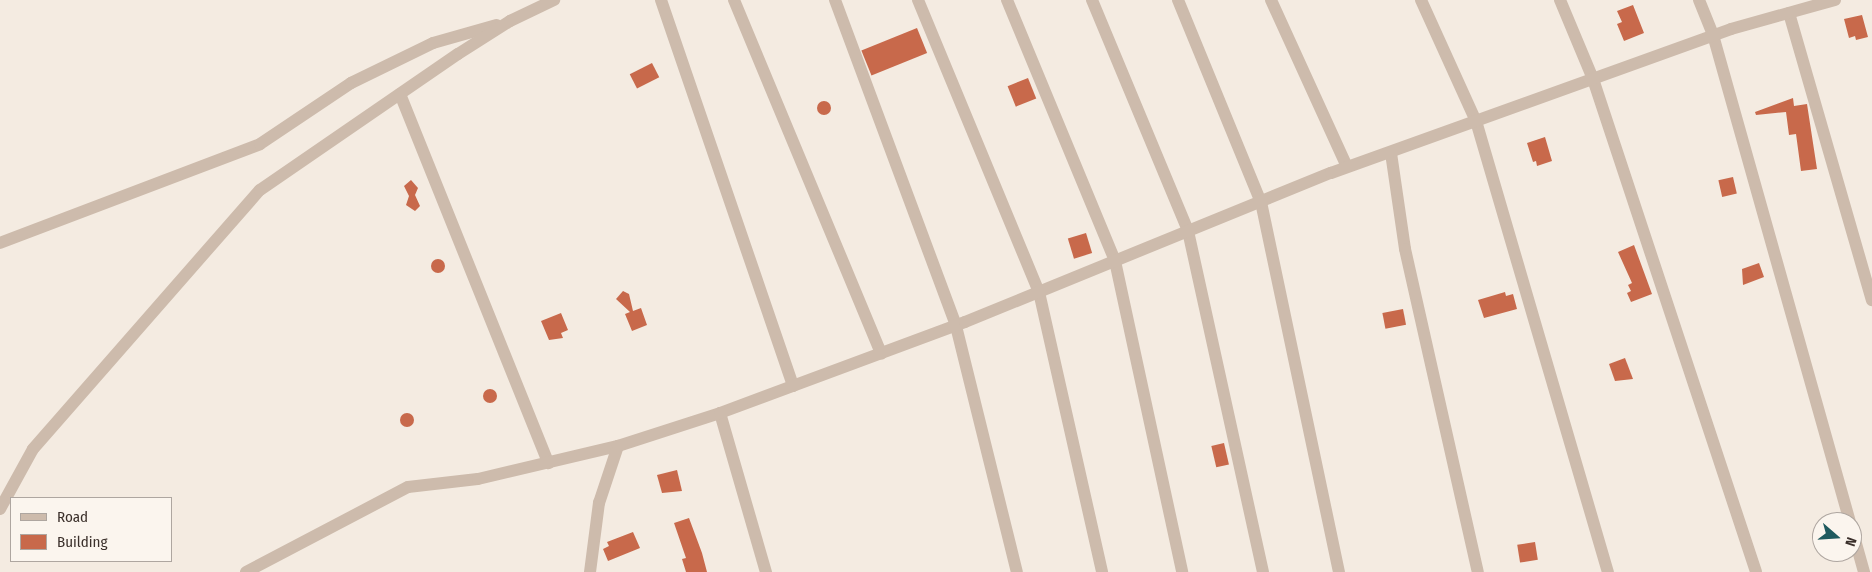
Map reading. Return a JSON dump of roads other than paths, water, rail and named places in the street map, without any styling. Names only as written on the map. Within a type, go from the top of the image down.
[{"type":"street","points":[[0,509],[33,448],[260,190],[510,21],[554,0]]},
{"type":"street","points":[[661,0],[793,386]]},
{"type":"street","points":[[734,0],[881,354]]},
{"type":"street","points":[[835,0],[956,326],[1017,572]]},
{"type":"street","points":[[918,0],[1039,292],[1102,572]]},
{"type":"street","points":[[1007,0],[1115,261],[1182,572]]},
{"type":"street","points":[[1092,0],[1188,231],[1263,572]]},
{"type":"street","points":[[1178,0],[1261,202],[1340,572]]},
{"type":"street","points":[[1271,0],[1347,167]]},
{"type":"street","points":[[1421,0],[1476,121],[1608,572]]},
{"type":"street","points":[[1560,0],[1594,79],[1756,572]]},
{"type":"street","points":[[1699,0],[1713,35],[1847,512]]},
{"type":"street","points":[[246,572],[408,487],[478,479],[548,463],[618,446],[720,413],[956,326],[1347,167],[1391,153],[1713,35],[1790,13],[1810,3],[1835,0]]},
{"type":"street","points":[[1790,13],[1872,300]]},
{"type":"street","points":[[0,243],[260,144],[351,83],[433,43],[510,21]]},
{"type":"street","points":[[400,94],[548,463]]},
{"type":"street","points":[[1391,153],[1405,249],[1478,572]]},
{"type":"street","points":[[720,413],[766,572]]},
{"type":"street","points":[[590,572],[599,503],[618,446]]}]
